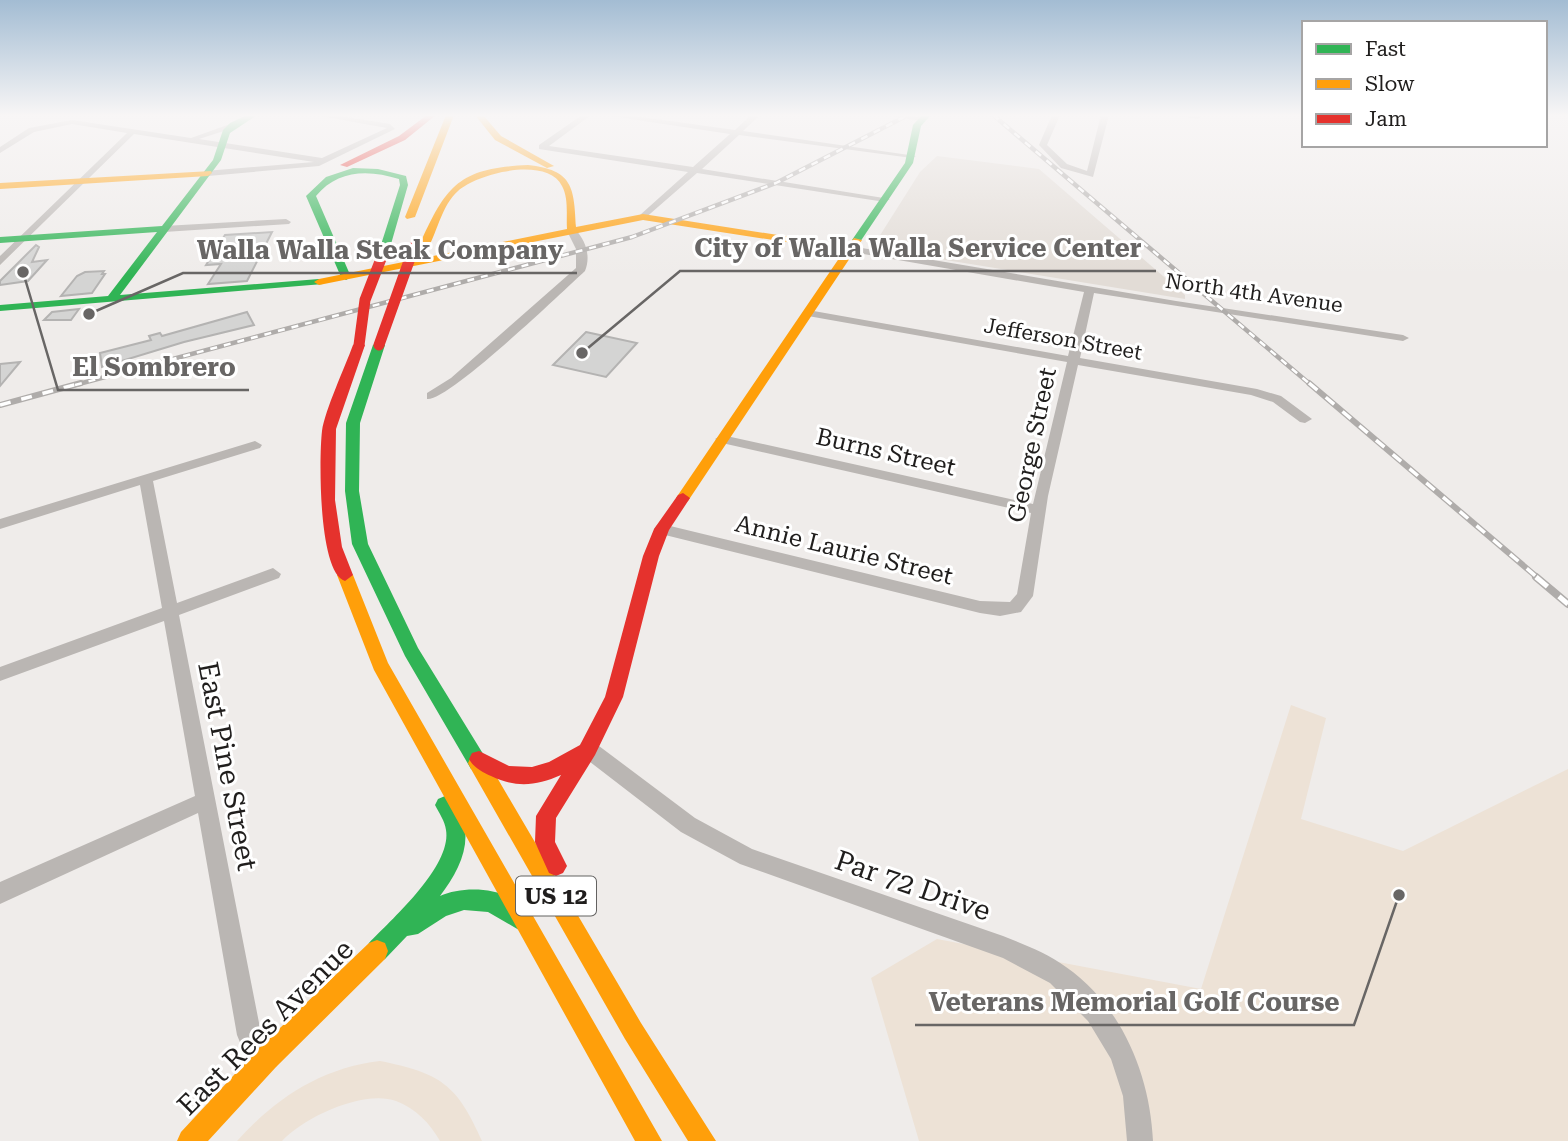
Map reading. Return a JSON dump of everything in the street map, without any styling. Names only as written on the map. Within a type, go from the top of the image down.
[{"type":"main road","points":[[111,299],[211,168]]},
{"type":"main road","points":[[340,168],[305,185],[300,195],[340,278]]},
{"type":"main road","name":"US 12","points":[[427,168],[390,251],[329,429],[328,500],[334,547],[380,665],[649,1141]]},
{"type":"main road","points":[[419,246],[445,168]]},
{"type":"main road","points":[[555,168],[572,180],[578,232]]},
{"type":"main road","points":[[633,1031],[606,965],[544,844],[543,828],[546,816],[604,724],[615,698],[645,572],[662,529],[904,168]]},
{"type":"main road","points":[[419,246],[455,189],[475,176],[506,169],[536,169],[559,176],[565,183],[578,232]]},
{"type":"main road","points":[[340,278],[311,196],[315,186],[326,179],[362,170],[382,170],[403,178],[404,185],[390,251]]},
{"type":"main road","points":[[0,186],[208,173]]},
{"type":"main road","points":[[0,308],[340,278],[643,217]]},
{"type":"main road","name":"North 4th Avenue","points":[[643,217],[850,249]]},
{"type":"main road","points":[[0,240],[164,229]]},
{"type":"main road","name":"US 12","points":[[419,246],[400,288],[353,423],[352,491],[360,544],[411,651],[633,1031],[703,1141]]},
{"type":"main road","points":[[377,951],[443,873],[454,854],[457,836],[400,701]]},
{"type":"main road","points":[[474,755],[493,771],[522,779],[545,773],[589,749]]},
{"type":"main road","points":[[377,951],[437,908],[464,898],[481,897],[498,902],[530,929]]},
{"type":"main road","name":"East Rees Avenue","points":[[190,1141],[267,1058],[377,951]]},
{"type":"street","points":[[0,262],[95,168]]},
{"type":"street","points":[[208,173],[286,168]]},
{"type":"street","points":[[676,168],[885,199]]},
{"type":"street","points":[[643,217],[696,168]]},
{"type":"street","points":[[1070,168],[1090,175],[1092,168]]},
{"type":"street","points":[[164,229],[286,222]]},
{"type":"street","points":[[431,396],[455,382],[581,269],[583,263],[578,232]]},
{"type":"street","name":"North 4th Avenue","points":[[850,249],[1403,338]]},
{"type":"street","name":"George Street","points":[[1015,608],[1025,596],[1039,510],[1090,289]]},
{"type":"street","name":"Jefferson Street","points":[[808,313],[1260,393],[1277,399],[1305,419]]},
{"type":"street","name":"Burns Street","points":[[722,439],[1039,510]]},
{"type":"street","points":[[0,524],[255,445]]},
{"type":"street","name":"East Pine Street","points":[[146,479],[249,1035],[255,1048],[267,1058]]},
{"type":"street","name":"Annie Laurie Street","points":[[662,529],[980,607],[1000,610],[1015,608]]},
{"type":"street","points":[[0,674],[273,574]]},
{"type":"street","name":"Par 72 Drive","points":[[589,749],[662,807],[716,842],[783,871],[1003,947],[1039,962],[1064,979],[1095,1007],[1123,1058],[1135,1094],[1140,1141]]},
{"type":"street","points":[[0,892],[206,800]]},
{"type":"shaded area","points":[[924,168],[1039,169],[1185,295],[1185,299],[872,248]]},
{"type":"shaded area","points":[[1291,705],[1326,718],[1301,819],[1403,851],[1568,769],[1568,1141],[919,1141],[871,978],[937,939],[1201,989]]},
{"type":"shaded area","points":[[380,1061],[418,1071],[444,1084],[464,1106],[482,1141],[440,1141],[432,1128],[416,1112],[396,1101],[383,1098],[352,1102],[335,1108],[305,1123],[282,1141],[237,1141],[268,1111],[301,1088],[338,1070]]},
{"type":"building","points":[[272,232],[247,281],[208,284],[221,264],[206,265],[225,235]]},
{"type":"building","points":[[36,245],[39,247],[32,262],[47,260],[28,281],[0,285],[0,281]]},
{"type":"building","points":[[104,271],[102,274],[105,274],[92,293],[61,296],[77,276],[85,272]]},
{"type":"building","points":[[79,309],[71,320],[44,320],[52,312]]},
{"type":"building","points":[[247,312],[254,325],[184,342],[102,367],[100,353],[151,340],[149,336],[160,333],[162,336]]},
{"type":"building","points":[[586,332],[637,343],[606,377],[553,365]]},
{"type":"building","points":[[20,362],[0,386],[0,364]]},
{"type":"railway","points":[[75,385],[632,237],[776,183],[805,168]]},
{"type":"railway","points":[[1056,168],[1311,385]]},
{"type":"railway","points":[[0,405],[81,383]]},
{"type":"railway","points":[[1309,383],[1538,578]]},
{"type":"railway","points":[[1536,577],[1568,604]]},
{"type":"traffic: fast","points":[[111,299],[211,168]]},
{"type":"traffic: fast","points":[[857,240],[905,168]]},
{"type":"traffic: fast","points":[[346,277],[311,196],[329,178],[366,170],[403,178],[404,185],[384,251]]},
{"type":"traffic: fast","points":[[0,240],[164,229]]},
{"type":"traffic: fast","points":[[0,308],[319,282]]},
{"type":"traffic: fast","points":[[379,345],[353,423],[352,491],[360,544],[411,651],[478,763]]},
{"type":"traffic: fast","points":[[377,951],[426,897],[455,850],[455,823],[445,805]]},
{"type":"traffic: fast","points":[[410,926],[438,908],[464,899],[490,902],[519,919]]},
{"type":"traffic: slow","points":[[410,217],[429,168]]},
{"type":"traffic: slow","points":[[424,246],[441,208],[455,189],[478,176],[510,168]]},
{"type":"traffic: slow","points":[[532,168],[556,174],[565,183],[570,200],[572,231]]},
{"type":"traffic: slow","points":[[0,186],[208,173]]},
{"type":"traffic: slow","points":[[319,282],[643,217],[850,249]]},
{"type":"traffic: slow","points":[[683,498],[857,240]]},
{"type":"traffic: slow","points":[[345,575],[380,665],[649,1141]]},
{"type":"traffic: slow","points":[[478,763],[633,1031],[703,1141]]},
{"type":"traffic: slow","points":[[190,1141],[267,1058],[377,951]]},
{"type":"traffic: jam","points":[[379,345],[414,247]]},
{"type":"traffic: jam","points":[[359,345],[365,300],[384,251]]},
{"type":"traffic: jam","points":[[345,575],[334,547],[328,500],[329,429],[359,345]]},
{"type":"traffic: jam","points":[[588,749],[614,697],[651,556],[662,529],[683,498]]},
{"type":"traffic: jam","points":[[556,866],[545,842],[546,816],[588,749]]},
{"type":"traffic: jam","points":[[479,759],[507,774],[520,777],[544,773],[583,752]]},
{"type":"place","name":"El Sombrero","points":[[23,272]]},
{"type":"place","name":"Walla Walla Steak Company","points":[[89,314]]},
{"type":"place","name":"City of Walla Walla Service Center","points":[[582,353]]},
{"type":"place","name":"Veterans Memorial Golf Course","points":[[1399,895]]}]
